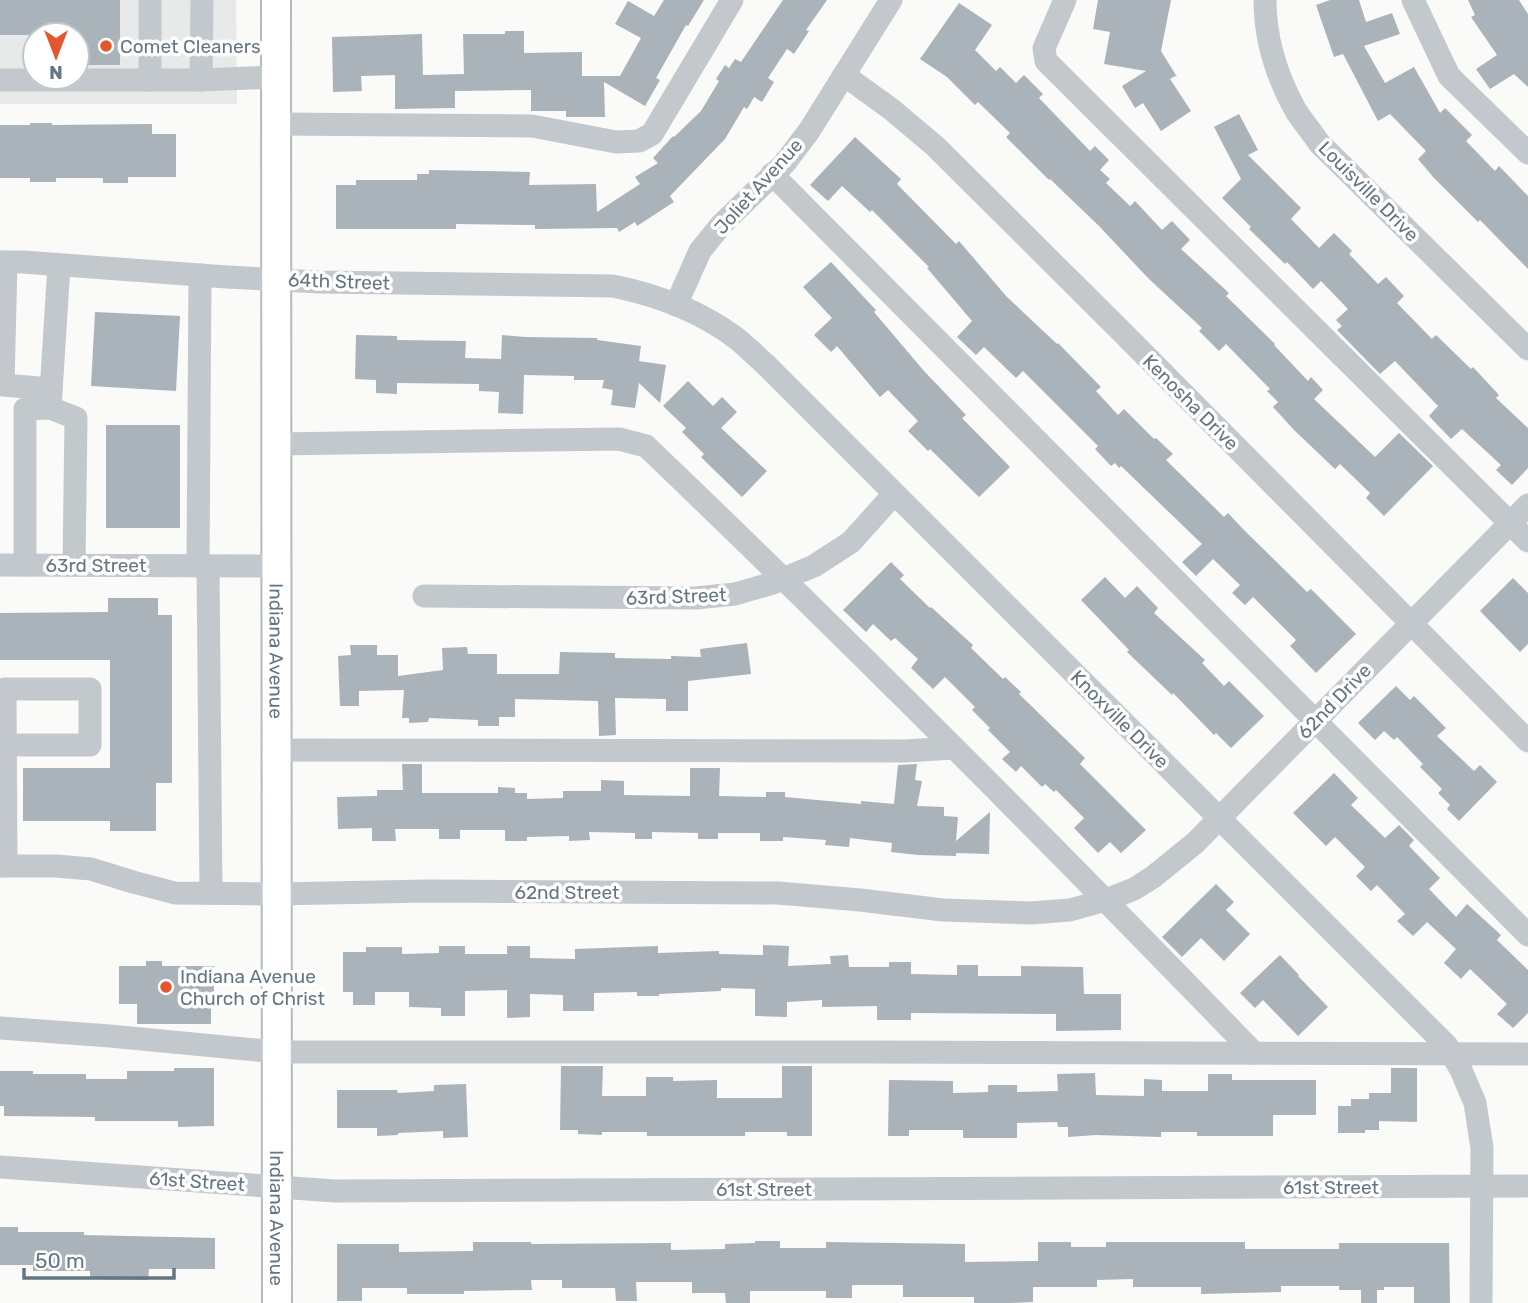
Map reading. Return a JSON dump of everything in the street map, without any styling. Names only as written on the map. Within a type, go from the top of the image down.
[{"type":"main road","name":"Indiana Avenue","points":[[276,0],[277,1303]]},
{"type":"street","points":[[150,0],[150,80]]},
{"type":"street","points":[[201,80],[202,0]]},
{"type":"street","points":[[276,124],[531,126],[616,142],[639,141],[652,134],[732,0]]},
{"type":"street","name":"Joliet Avenue","points":[[676,305],[700,251],[721,225],[783,163],[808,131],[891,0]]},
{"type":"street","points":[[1065,0],[1044,48],[1045,61],[1528,541]]},
{"type":"street","name":"Louisville Drive","points":[[1265,0],[1271,52],[1297,113],[1320,143],[1528,349]]},
{"type":"street","points":[[1413,0],[1449,76],[1528,153]]},
{"type":"street","name":"Kenosha Drive","points":[[844,75],[891,109],[934,146],[1528,741]]},
{"type":"street","points":[[0,80],[201,80],[276,77]]},
{"type":"street","points":[[772,174],[1528,935]]},
{"type":"street","points":[[3,262],[3,385],[51,398],[76,418],[74,565]]},
{"type":"street","name":"64th Street","points":[[3,262],[320,282],[613,286],[646,293],[676,305]]},
{"type":"street","points":[[51,398],[59,265]]},
{"type":"street","points":[[200,275],[203,566],[211,893]]},
{"type":"street","name":"Knoxville Drive","points":[[676,305],[712,321],[738,339],[1447,1046],[1475,1103],[1482,1148],[1481,1303]]},
{"type":"street","points":[[25,565],[25,409],[51,398]]},
{"type":"street","points":[[276,444],[620,439],[646,446],[785,579],[1106,900],[1254,1053]]},
{"type":"street","name":"63rd Street","points":[[424,596],[696,598],[735,594],[785,579],[814,566],[851,542],[894,494]]},
{"type":"street","name":"62nd Drive","points":[[1134,888],[1153,877],[1220,819],[1528,505]]},
{"type":"street","name":"63rd Street","points":[[0,565],[276,566]]},
{"type":"street","points":[[3,866],[5,745]]},
{"type":"street","points":[[276,750],[905,751],[954,748]]},
{"type":"street","name":"62nd Street","points":[[3,866],[91,869],[175,892],[778,893],[943,911],[1030,913],[1070,910],[1106,900],[1134,888]]},
{"type":"street","points":[[0,1028],[277,1052],[1528,1054]]},
{"type":"street","name":"61st Street","points":[[0,1167],[335,1191],[1528,1186]]},
{"type":"shaded area","points":[[0,0],[236,0],[237,104],[0,104]]},
{"type":"building","points":[[0,0],[120,0],[120,65],[91,65],[91,21],[21,21],[21,35],[0,35]]},
{"type":"building","points":[[664,0],[704,0],[688,26],[686,25],[656,78],[660,80],[645,106],[604,82],[605,117],[566,117],[566,111],[531,111],[531,90],[455,91],[455,108],[395,109],[395,75],[361,76],[362,91],[333,92],[332,37],[422,34],[423,75],[464,74],[463,34],[524,31],[524,53],[582,52],[582,76],[620,76],[641,38],[615,24],[628,1],[654,16]]},
{"type":"building","points":[[783,0],[827,0],[806,30],[809,31],[794,54],[787,49],[768,78],[774,82],[762,102],[754,97],[747,109],[744,107],[725,139],[670,196],[674,202],[637,226],[635,222],[619,232],[617,228],[535,229],[535,225],[456,224],[456,229],[336,229],[336,185],[356,185],[356,180],[417,180],[417,174],[429,174],[429,170],[530,172],[529,185],[596,184],[597,212],[640,184],[635,177],[658,163],[653,158],[701,111],[725,65],[729,68],[735,59],[741,62]]},
{"type":"building","points":[[1098,0],[1171,0],[1161,51],[1177,77],[1170,79],[1191,111],[1161,131],[1143,103],[1135,108],[1122,86],[1146,71],[1104,64],[1110,32],[1093,29]]},
{"type":"building","points":[[1330,0],[1359,0],[1366,22],[1392,13],[1400,34],[1364,46],[1385,83],[1414,67],[1440,113],[1445,108],[1472,135],[1466,141],[1495,171],[1499,166],[1528,196],[1528,269],[1434,178],[1418,159],[1426,151],[1390,114],[1378,121],[1343,54],[1334,57],[1316,5]]},
{"type":"building","points":[[1468,0],[1519,0],[1528,14],[1528,87],[1514,74],[1490,89],[1476,69],[1497,55],[1471,17],[1475,15]]},
{"type":"building","points":[[959,3],[992,25],[975,50],[996,71],[1000,67],[1016,83],[1024,75],[1043,94],[1039,98],[1090,151],[1095,146],[1109,160],[1100,170],[1110,179],[1106,183],[1130,206],[1135,201],[1162,230],[1172,221],[1190,240],[1181,249],[1229,293],[1226,296],[1308,381],[1311,377],[1323,390],[1314,399],[1375,457],[1399,433],[1433,466],[1384,516],[1366,498],[1370,493],[1340,464],[1335,469],[1294,430],[1273,407],[1278,402],[1267,391],[1270,389],[1226,344],[1219,351],[1199,331],[1202,328],[1006,137],[1010,133],[978,102],[975,105],[947,77],[920,59]]},
{"type":"building","points":[[1239,114],[1258,150],[1248,155],[1301,208],[1291,219],[1319,248],[1334,233],[1352,251],[1349,254],[1378,284],[1386,277],[1404,296],[1397,303],[1432,339],[1436,335],[1471,369],[1473,367],[1499,395],[1496,398],[1528,428],[1528,468],[1512,485],[1496,470],[1501,465],[1462,429],[1451,439],[1429,416],[1438,406],[1395,361],[1380,374],[1337,330],[1342,326],[1336,320],[1348,309],[1321,281],[1313,289],[1249,229],[1251,227],[1222,198],[1241,179],[1214,127]]},
{"type":"building","points":[[152,124],[152,134],[176,134],[176,177],[128,177],[128,183],[103,183],[103,178],[56,178],[56,182],[30,182],[30,178],[0,178],[0,125]]},
{"type":"building","points":[[855,137],[901,179],[897,184],[956,244],[959,241],[1007,297],[1101,387],[1096,391],[1118,415],[1124,409],[1156,438],[1173,454],[1166,460],[1224,517],[1228,513],[1307,592],[1311,589],[1356,634],[1316,673],[1290,646],[1296,640],[1253,597],[1245,605],[1232,593],[1240,585],[1213,559],[1196,576],[1182,562],[1202,544],[1121,466],[1119,468],[1115,463],[1111,466],[1095,449],[1098,446],[1023,371],[1016,378],[984,347],[976,355],[957,337],[972,321],[927,268],[929,267],[872,210],[870,212],[842,186],[828,201],[810,185]]},
{"type":"building","points":[[831,262],[876,310],[874,312],[924,371],[966,415],[962,418],[1010,467],[979,497],[908,431],[918,421],[888,390],[880,397],[837,346],[831,352],[814,335],[832,318],[803,287]]},
{"type":"building","points":[[95,312],[180,316],[176,391],[91,386]]},
{"type":"building","points":[[356,335],[397,336],[397,340],[466,341],[465,358],[501,359],[502,335],[597,338],[641,346],[639,361],[666,365],[660,403],[639,383],[635,408],[611,405],[613,390],[602,388],[604,380],[574,380],[574,376],[524,375],[523,414],[498,413],[499,392],[479,391],[479,384],[397,383],[397,394],[376,393],[376,380],[355,379]]},
{"type":"building","points":[[688,381],[713,406],[722,397],[737,412],[721,428],[767,471],[742,497],[701,457],[704,454],[682,432],[686,428],[663,406]]},
{"type":"building","points":[[106,425],[180,425],[180,528],[106,528]]},
{"type":"building","points":[[891,562],[904,575],[900,579],[973,645],[971,648],[1003,679],[1005,677],[1021,692],[1019,694],[1085,758],[1080,764],[1146,830],[1121,853],[1110,842],[1098,853],[1074,828],[1084,818],[1056,790],[1054,792],[1045,784],[1042,787],[1021,766],[1016,772],[1002,759],[1010,752],[972,710],[975,707],[945,677],[933,689],[911,668],[918,659],[895,638],[891,641],[873,624],[866,632],[843,610]]},
{"type":"building","points":[[1105,577],[1125,598],[1137,586],[1158,608],[1154,613],[1205,660],[1202,663],[1224,686],[1229,681],[1264,716],[1231,748],[1127,652],[1129,650],[1081,600]]},
{"type":"building","points":[[1513,578],[1528,593],[1528,644],[1520,652],[1480,611]]},
{"type":"building","points":[[108,598],[158,598],[158,615],[172,615],[172,783],[156,783],[156,831],[110,831],[110,821],[23,821],[23,768],[110,768],[110,660],[0,660],[0,613],[108,612]]},
{"type":"building","points":[[747,643],[751,674],[688,681],[688,711],[666,711],[666,699],[615,698],[616,735],[599,736],[598,701],[515,699],[515,717],[499,717],[499,726],[478,726],[478,720],[429,718],[428,722],[409,723],[409,718],[402,718],[404,690],[359,691],[359,706],[340,706],[338,656],[351,655],[350,645],[377,645],[377,655],[398,655],[398,676],[443,670],[442,648],[467,647],[468,654],[497,654],[497,674],[559,674],[560,652],[615,653],[615,658],[671,659],[671,656],[701,657],[700,649]]},
{"type":"building","points":[[1396,686],[1410,700],[1414,696],[1446,728],[1437,736],[1474,771],[1480,765],[1497,782],[1459,821],[1447,809],[1450,805],[1438,793],[1442,789],[1420,767],[1423,764],[1397,737],[1394,740],[1384,731],[1375,740],[1358,723]]},
{"type":"building","points":[[402,764],[422,764],[422,793],[498,793],[498,787],[515,788],[515,793],[527,793],[527,799],[563,798],[563,791],[601,791],[601,780],[624,781],[624,795],[690,796],[690,768],[720,768],[719,796],[766,797],[766,792],[785,792],[785,797],[861,804],[861,801],[894,804],[898,765],[917,764],[915,780],[922,781],[917,806],[944,807],[944,816],[958,817],[956,841],[990,812],[989,854],[956,853],[956,856],[891,852],[892,843],[850,838],[849,847],[825,845],[826,840],[783,837],[783,841],[760,841],[760,833],[718,833],[718,839],[698,839],[698,833],[652,832],[652,839],[635,839],[635,833],[589,832],[590,840],[569,841],[569,836],[527,837],[527,841],[505,841],[505,830],[460,830],[460,839],[439,839],[439,829],[395,829],[396,841],[372,841],[372,828],[338,829],[337,797],[377,796],[377,790],[403,790]]},
{"type":"building","points":[[1334,773],[1358,798],[1351,805],[1385,838],[1399,825],[1414,840],[1409,846],[1440,878],[1429,889],[1456,917],[1467,904],[1501,935],[1497,940],[1528,970],[1528,1013],[1513,1028],[1497,1014],[1507,1004],[1470,969],[1461,979],[1444,963],[1456,949],[1427,922],[1413,936],[1397,921],[1405,914],[1377,885],[1371,891],[1356,876],[1365,867],[1335,837],[1326,846],[1293,813]]},
{"type":"building","points":[[1216,884],[1234,902],[1226,910],[1250,934],[1224,961],[1201,938],[1182,957],[1162,937]]},
{"type":"building","points":[[763,945],[789,946],[788,966],[831,964],[830,956],[848,955],[849,967],[889,967],[889,962],[911,962],[911,974],[957,975],[957,965],[978,965],[978,976],[1021,976],[1021,966],[1083,967],[1084,994],[1121,994],[1121,1030],[1056,1031],[1056,1014],[911,1013],[911,1020],[877,1020],[877,1006],[822,1007],[822,1000],[787,1002],[787,1017],[755,1016],[755,989],[721,988],[721,991],[659,996],[637,996],[637,992],[594,993],[594,1011],[563,1011],[563,995],[530,994],[530,1017],[507,1018],[507,990],[465,991],[465,1016],[441,1016],[441,1008],[409,1007],[409,992],[375,992],[375,1005],[353,1005],[353,992],[343,992],[343,952],[366,952],[366,947],[402,947],[402,954],[439,953],[439,946],[465,946],[465,954],[507,954],[507,946],[530,946],[530,958],[575,959],[575,949],[658,946],[658,953],[719,951],[719,954],[763,955]]},
{"type":"building","points":[[1280,955],[1328,1007],[1298,1036],[1263,1000],[1255,1008],[1240,993]]},
{"type":"building","points":[[146,961],[162,961],[162,966],[214,966],[211,1024],[137,1024],[137,1004],[119,1004],[119,966],[146,966]]},
{"type":"building","points":[[561,1066],[603,1066],[602,1096],[646,1096],[646,1077],[673,1077],[673,1081],[717,1080],[717,1098],[782,1098],[782,1066],[812,1066],[812,1136],[787,1136],[787,1132],[745,1132],[745,1136],[647,1136],[647,1132],[602,1132],[602,1135],[578,1134],[578,1130],[560,1130]]},
{"type":"building","points":[[174,1068],[214,1068],[214,1126],[178,1127],[178,1121],[95,1121],[95,1117],[4,1116],[4,1106],[0,1106],[0,1071],[86,1074],[86,1079],[127,1079],[127,1071],[174,1071]]},
{"type":"building","points":[[1391,1068],[1417,1068],[1417,1122],[1379,1121],[1379,1130],[1338,1133],[1338,1106],[1351,1106],[1351,1099],[1369,1099],[1369,1093],[1391,1093]]},
{"type":"building","points":[[1095,1073],[1096,1095],[1144,1096],[1144,1079],[1162,1080],[1162,1091],[1208,1091],[1208,1074],[1232,1074],[1232,1080],[1316,1080],[1316,1115],[1273,1115],[1273,1136],[1197,1136],[1197,1132],[1161,1132],[1161,1137],[1068,1137],[1068,1127],[1058,1127],[1057,1122],[1017,1123],[1017,1138],[963,1138],[963,1130],[909,1130],[909,1136],[888,1136],[889,1080],[953,1081],[953,1093],[988,1092],[988,1085],[1017,1085],[1017,1092],[1058,1091],[1057,1074]]},
{"type":"building","points":[[466,1084],[468,1137],[443,1138],[443,1131],[377,1136],[377,1128],[337,1128],[337,1090],[397,1090],[398,1093],[434,1091],[434,1085]]},
{"type":"building","points":[[0,1227],[18,1227],[18,1232],[215,1238],[215,1269],[149,1269],[148,1280],[90,1279],[90,1271],[33,1271],[33,1265],[0,1265]]},
{"type":"building","points":[[780,1241],[780,1248],[826,1248],[826,1242],[965,1244],[965,1262],[1038,1261],[1038,1242],[1071,1242],[1071,1247],[1106,1247],[1106,1242],[1245,1242],[1245,1249],[1339,1249],[1339,1243],[1449,1243],[1450,1303],[1414,1303],[1414,1287],[1384,1287],[1384,1290],[1377,1290],[1377,1303],[1361,1303],[1361,1290],[1339,1290],[1339,1286],[1281,1286],[1281,1292],[1201,1294],[1201,1287],[1133,1287],[1133,1279],[1097,1280],[1097,1287],[1033,1287],[1033,1302],[1009,1303],[974,1303],[974,1297],[903,1297],[903,1285],[852,1285],[852,1298],[826,1298],[826,1291],[750,1291],[750,1303],[726,1303],[725,1293],[692,1293],[692,1282],[636,1282],[637,1301],[616,1301],[615,1288],[562,1288],[562,1280],[531,1280],[532,1290],[464,1291],[464,1294],[407,1294],[407,1288],[362,1288],[362,1301],[337,1301],[337,1244],[399,1244],[399,1252],[473,1251],[473,1242],[671,1243],[671,1250],[725,1249],[725,1244]]},
{"type":"place","name":"Comet Cleaners","points":[[106,46]]},
{"type":"place","name":"Indiana Avenue Church of Christ","points":[[166,987]]}]
